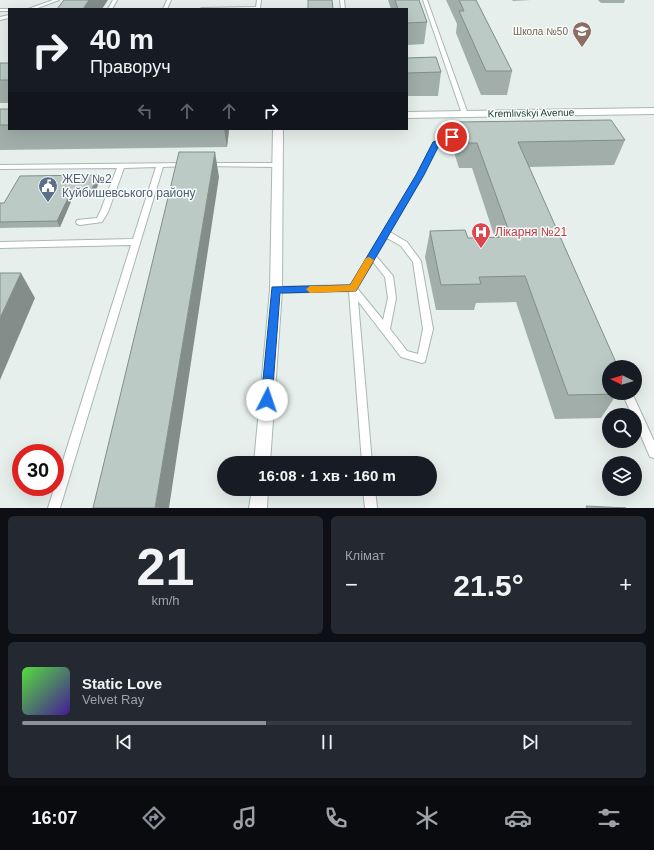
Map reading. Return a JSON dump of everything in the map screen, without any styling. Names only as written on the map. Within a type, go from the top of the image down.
[{"type":"street","name":"Kremlivskyi Avenue","points":[[408,115],[654,111]]},
{"type":"street","points":[[263,456],[276,290],[276,165],[278,130]]},
{"type":"street","points":[[258,508],[259,496]]},
{"type":"lane","points":[[33,8],[56,0]]},
{"type":"lane","points":[[425,0],[465,114]]},
{"type":"lane","points":[[443,71],[450,71]]},
{"type":"lane","points":[[366,456],[352,288],[420,175],[437,142],[452,137],[468,137]]},
{"type":"lane","points":[[54,508],[160,165]]},
{"type":"lane","points":[[0,166],[191,165]]},
{"type":"lane","points":[[198,165],[276,165]]},
{"type":"lane","points":[[80,222],[99,220],[121,166]]},
{"type":"lane","points":[[352,288],[404,354],[422,359],[428,329],[417,261],[404,244],[385,234]]},
{"type":"lane","points":[[0,245],[136,242]]},
{"type":"lane","points":[[372,256],[389,276],[392,298],[386,330]]},
{"type":"lane","points":[[276,290],[352,288]]},
{"type":"lane","points":[[630,400],[654,453]]},
{"type":"lane","points":[[370,496],[371,508]]},
{"type":"building","points":[[64,0],[89,0],[84,8],[58,8]]},
{"type":"building","points":[[308,0],[332,0],[333,8],[308,8]]},
{"type":"building","points":[[395,0],[419,0],[427,22],[408,23],[408,8],[398,8]]},
{"type":"building","points":[[459,0],[476,0],[512,71],[486,71],[459,11],[464,11]]},
{"type":"building","points":[[436,57],[441,72],[408,73],[408,58]]},
{"type":"building","points":[[0,63],[8,63],[8,80],[0,80]]},
{"type":"building","points":[[0,109],[8,109],[8,125],[0,125]]},
{"type":"building","points":[[611,120],[625,140],[518,142],[615,360],[602,360],[602,394],[568,395],[525,276],[479,277],[481,284],[441,285],[430,231],[465,230],[468,238],[511,237],[477,143],[464,143],[457,122]]},
{"type":"building","points":[[179,152],[215,152],[155,508],[93,508]]},
{"type":"building","name":"ЖЕУ №2 Куйбишевського району","points":[[98,175],[91,191],[71,192],[57,221],[0,222],[0,203],[4,203],[20,176]]},
{"type":"building","points":[[0,273],[21,273],[0,318]]},
{"type":"building","points":[[586,506],[626,508],[587,508]]},
{"type":"slow traffic","points":[[310,289],[352,288],[369,260]]},
{"type":"place","name":"Школа №50","points":[[582,48]]},
{"type":"place","name":"ЖЕУ №2 Куйбишевського району","points":[[48,203]]},
{"type":"place","name":"Лікарня №21","points":[[481,249]]},
{"type":"route","points":[[267,400],[276,290],[352,288],[420,175],[437,142],[452,137]]}]
